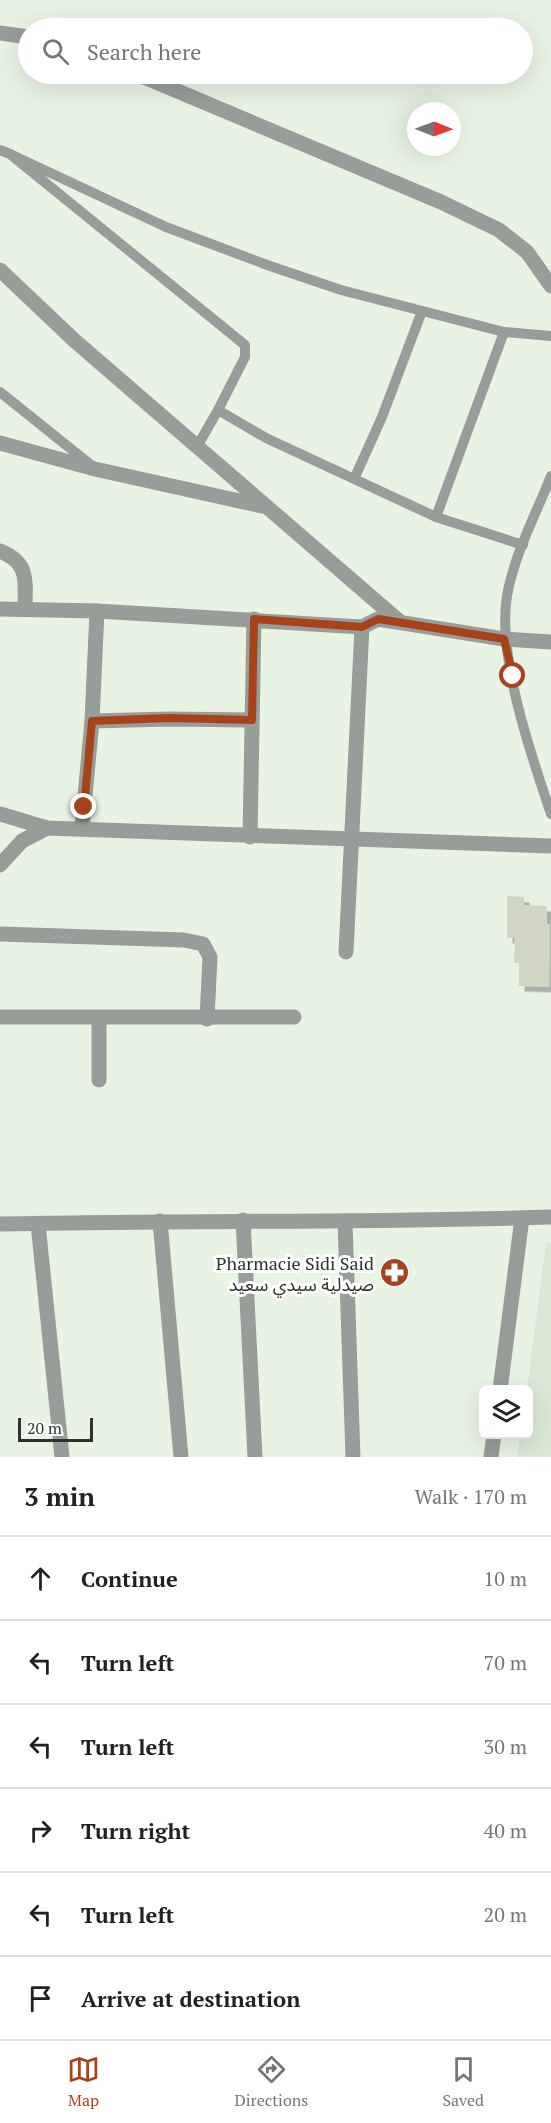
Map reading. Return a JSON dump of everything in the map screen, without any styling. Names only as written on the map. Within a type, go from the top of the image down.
[{"type":"street","points":[[0,33],[18,36]]},
{"type":"street","points":[[161,84],[441,202],[499,230],[526,252],[551,286]]},
{"type":"street","points":[[0,270],[75,341],[399,621]]},
{"type":"street","points":[[0,443],[95,469],[265,507]]},
{"type":"street","points":[[0,551],[16,557],[22,566],[25,579],[25,609]]},
{"type":"street","points":[[0,609],[97,611],[362,627],[378,619],[504,639],[551,642]]},
{"type":"street","points":[[82,828],[92,721],[97,611]]},
{"type":"street","points":[[250,837],[254,619]]},
{"type":"street","points":[[346,952],[362,627]]},
{"type":"street","points":[[92,721],[169,718],[252,720]]},
{"type":"street","points":[[0,814],[47,828],[551,846]]},
{"type":"street","points":[[0,866],[22,841],[47,828]]},
{"type":"street","points":[[0,934],[184,940],[203,944],[210,957],[207,1019]]},
{"type":"street","points":[[0,1017],[207,1019],[294,1017]]},
{"type":"street","points":[[99,1018],[99,1080]]},
{"type":"street","points":[[0,1224],[243,1220],[345,1222],[551,1217]]},
{"type":"street","points":[[501,1385],[522,1218]]},
{"type":"street","points":[[243,1220],[255,1457]]},
{"type":"street","points":[[160,1221],[181,1457]]},
{"type":"street","points":[[345,1222],[353,1457]]},
{"type":"street","points":[[38,1224],[62,1457]]},
{"type":"street","points":[[491,1457],[493,1439]]},
{"type":"lane","points":[[5,152],[187,235],[290,273],[504,332],[551,336]]},
{"type":"lane","points":[[5,152],[245,345],[245,357],[198,446]]},
{"type":"lane","points":[[355,477],[395,384],[422,311]]},
{"type":"lane","points":[[436,517],[504,332]]},
{"type":"lane","points":[[0,392],[95,469]]},
{"type":"lane","points":[[218,410],[266,438],[355,477],[436,517],[524,545]]},
{"type":"lane","points":[[551,476],[507,597],[504,639],[532,760],[551,814]]},
{"type":"shaded area","points":[[546,1243],[551,1243],[551,1457],[517,1457],[519,1439],[533,1439],[533,1385],[528,1385]]},
{"type":"building","points":[[507,896],[524,897],[524,905],[547,906],[547,924],[550,924],[549,987],[519,986],[519,963],[514,963],[515,938],[507,938]]},
{"type":"place","name":"Pharmacie Sidi Said صيدلية سيدي سعيد","points":[[395,1273]]},
{"type":"route","points":[[84,807],[92,721],[169,718],[252,720],[254,619],[362,627],[378,619],[504,639],[513,676]]}]
